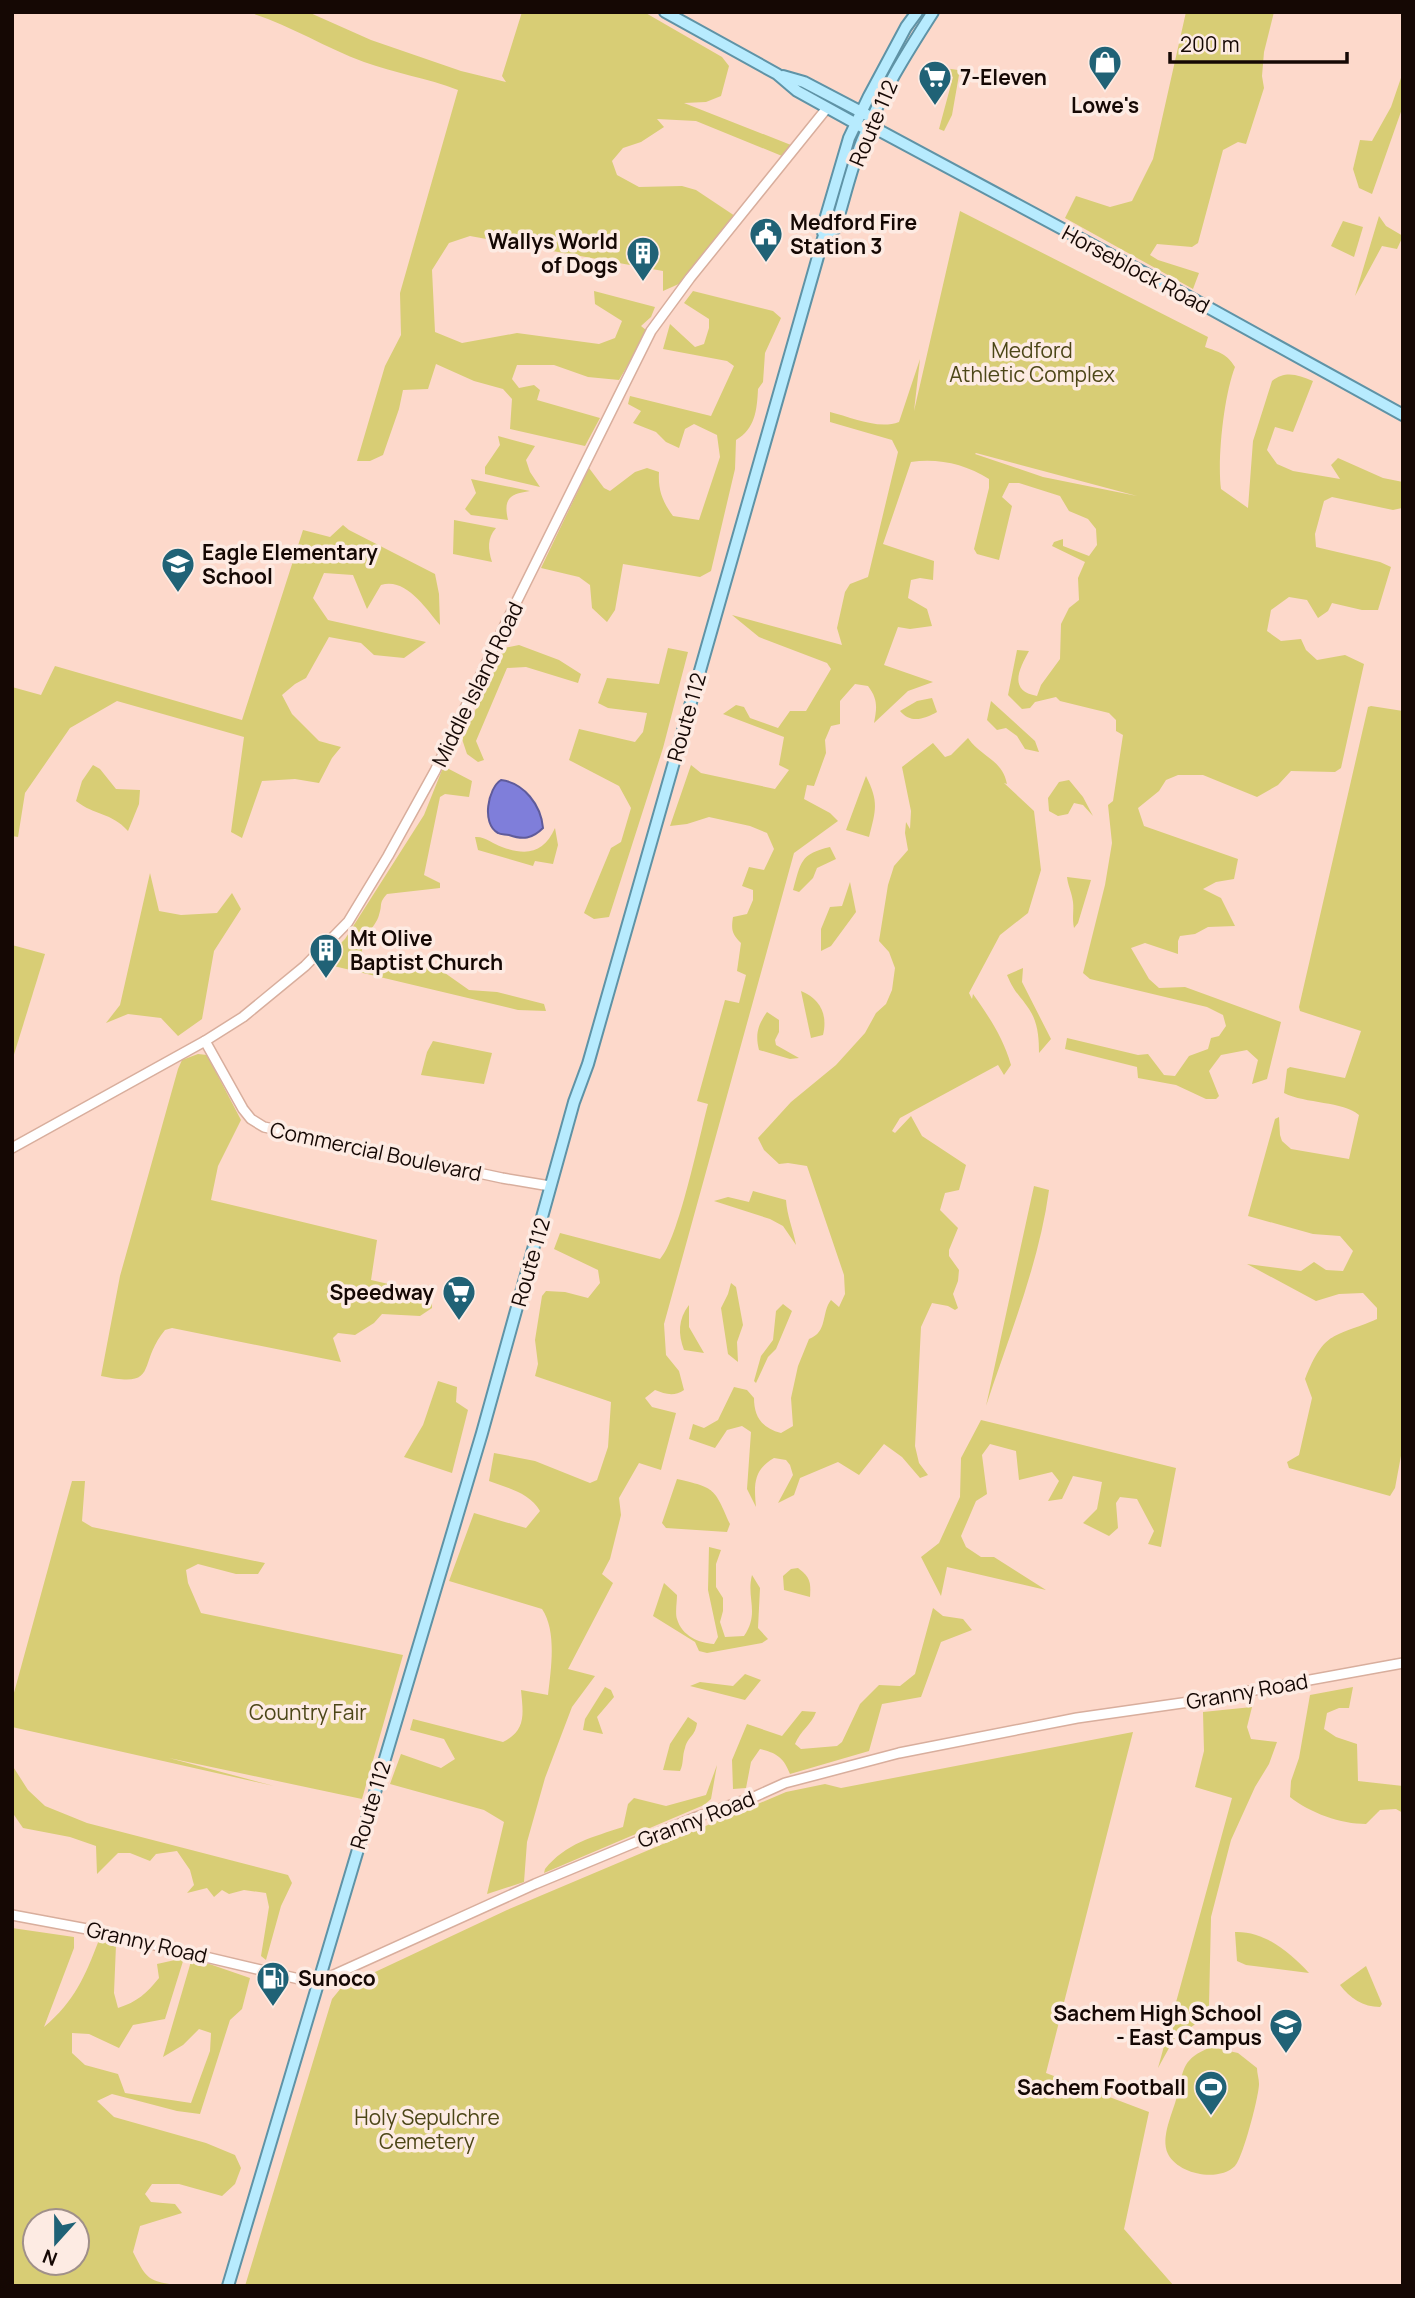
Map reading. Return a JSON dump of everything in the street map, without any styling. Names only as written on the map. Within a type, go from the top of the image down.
[{"type":"main road","name":"Horseblock Road","points":[[665,12],[777,74],[797,91],[856,124],[870,124]]},
{"type":"main road","name":"Route 112","points":[[228,2286],[316,1983],[482,1433],[550,1186],[574,1102],[589,1061],[824,235],[822,230],[836,182],[861,112],[906,27],[917,12]]},
{"type":"main road","name":"Route 112","points":[[824,235],[835,229],[870,124],[899,64],[933,12]]},
{"type":"main road","name":"Horseblock Road","points":[[777,74],[804,82],[861,112],[870,124],[1403,415]]},
{"type":"street","name":"Middle Island Road","points":[[12,1148],[205,1041],[243,1017],[305,966],[348,922],[401,835],[435,771],[494,646],[651,331],[690,278],[827,108]]},
{"type":"street","name":"Commercial Boulevard","points":[[205,1041],[243,1109],[251,1119],[264,1127],[550,1186]]},
{"type":"street","name":"Granny Road","points":[[12,1915],[99,1931],[316,1983],[528,1887],[785,1783],[899,1753],[1077,1718],[1189,1702],[1403,1663]]},
{"type":"green space","points":[[248,12],[308,12],[371,40],[461,71],[506,82],[502,76],[522,12],[644,12],[722,57],[729,66],[721,96],[706,102],[684,103],[791,145],[782,156],[696,121],[657,119],[664,127],[641,142],[623,148],[612,161],[617,175],[639,187],[682,186],[696,190],[735,216],[681,283],[663,291],[663,271],[470,236],[449,243],[432,270],[435,332],[462,343],[517,333],[599,344],[615,338],[622,321],[595,304],[594,291],[655,307],[651,317],[641,326],[646,330],[641,343],[619,380],[588,377],[554,365],[517,365],[512,379],[519,388],[534,385],[540,390],[537,400],[600,418],[585,446],[510,429],[512,399],[503,389],[474,381],[436,364],[428,389],[403,390],[383,455],[370,461],[357,461],[385,366],[401,335],[400,293],[458,90],[364,62]]},
{"type":"green space","points":[[1186,12],[1274,12],[1264,52],[1264,88],[1246,144],[1238,142],[1223,150],[1198,243],[1192,247],[1157,244],[1150,255],[1199,273],[1193,289],[1065,218],[1076,196],[1110,207],[1132,201],[1153,159]]},
{"type":"green space","points":[[944,68],[958,70],[959,75],[952,115],[944,131],[939,129],[953,77],[943,71]]},
{"type":"green space","points":[[1403,72],[1403,106],[1372,194],[1359,188],[1353,169],[1360,140],[1372,141],[1391,107]]},
{"type":"green space","name":"Medford Athletic Complex","points":[[960,211],[1208,337],[1205,347],[1226,356],[1235,367],[1222,427],[1221,489],[1248,508],[1253,441],[1272,381],[1287,375],[1297,375],[1313,381],[1293,432],[1275,427],[1267,450],[1277,464],[1293,471],[1340,479],[1331,465],[1338,458],[1383,478],[1403,482],[1402,508],[1393,510],[1332,497],[1324,501],[1315,534],[1316,547],[1391,567],[1378,610],[1362,610],[1332,603],[1328,611],[1318,618],[1307,600],[1289,597],[1271,610],[1267,631],[1281,641],[1301,639],[1306,650],[1317,660],[1345,655],[1364,664],[1341,768],[1335,772],[1291,771],[1278,785],[1257,797],[1203,775],[1178,775],[1166,780],[1159,791],[1138,808],[1144,826],[1238,859],[1234,879],[1216,882],[1203,889],[1221,898],[1235,926],[1208,927],[1195,934],[1180,936],[1178,954],[1145,943],[1131,948],[1149,979],[1159,988],[1185,987],[1281,1022],[1267,1079],[1252,1084],[1258,1060],[1247,1050],[1221,1055],[1209,1071],[1219,1096],[1216,1099],[1206,1099],[1176,1085],[1138,1078],[1137,1067],[1065,1049],[1067,1038],[1138,1055],[1148,1054],[1164,1075],[1175,1076],[1189,1056],[1208,1049],[1211,1038],[1219,1036],[1226,1026],[1223,1015],[1207,1007],[1090,979],[1083,973],[1105,885],[1112,843],[1108,805],[1113,801],[1123,735],[1116,731],[1116,720],[1109,713],[1060,701],[1056,697],[1035,702],[1030,708],[1022,709],[1008,695],[1017,650],[1029,651],[1019,672],[1019,684],[1028,693],[1037,696],[1041,685],[1060,659],[1061,624],[1069,608],[1079,600],[1078,578],[1085,562],[1052,546],[1054,542],[1063,539],[1063,546],[1089,556],[1097,545],[1096,529],[1088,519],[1069,511],[1060,496],[1019,483],[1009,483],[1002,497],[1012,506],[999,560],[977,554],[974,549],[989,479],[951,463],[911,462],[883,544],[934,561],[933,580],[911,580],[908,598],[927,609],[932,626],[910,629],[898,627],[884,665],[933,682],[908,691],[874,723],[874,695],[868,686],[855,684],[840,701],[840,724],[831,726],[825,740],[826,753],[814,786],[807,785],[804,799],[830,813],[838,821],[794,853],[664,1324],[666,1355],[679,1371],[684,1390],[666,1394],[655,1390],[645,1398],[652,1407],[676,1413],[661,1470],[639,1463],[619,1498],[621,1515],[610,1559],[602,1574],[613,1583],[568,1669],[595,1676],[572,1707],[545,1778],[527,1842],[524,1882],[487,1894],[504,1822],[484,1810],[390,1784],[401,1754],[441,1768],[455,1759],[444,1739],[410,1730],[413,1719],[503,1742],[520,1726],[523,1713],[521,1690],[548,1695],[551,1639],[547,1618],[542,1609],[449,1581],[474,1513],[526,1528],[540,1511],[524,1495],[489,1481],[494,1453],[535,1461],[590,1483],[597,1480],[608,1447],[611,1402],[535,1376],[538,1364],[535,1340],[542,1296],[546,1291],[565,1292],[588,1298],[600,1283],[598,1270],[554,1249],[560,1233],[660,1259],[667,1248],[681,1210],[708,1104],[697,1101],[725,1000],[739,1003],[746,975],[737,971],[741,943],[733,931],[733,917],[747,914],[753,900],[753,890],[742,886],[749,867],[764,870],[774,849],[767,833],[750,826],[709,817],[670,826],[691,765],[701,773],[775,789],[789,770],[779,765],[784,737],[723,714],[736,705],[744,707],[750,718],[778,728],[790,711],[806,711],[831,669],[827,663],[759,637],[732,615],[842,645],[837,628],[845,592],[850,584],[868,577],[898,452],[892,440],[830,422],[830,412],[873,424],[899,422],[920,359],[914,411]],"holes":[[[976,453],[1137,496],[1043,477]]]},
{"type":"green space","points":[[1379,216],[1386,226],[1403,236],[1397,249],[1382,246],[1355,296]]},
{"type":"green space","points":[[1343,221],[1363,227],[1354,257],[1331,246]]},
{"type":"green space","points":[[693,291],[773,311],[781,318],[765,353],[763,382],[758,389],[754,418],[747,430],[736,440],[735,469],[711,571],[700,577],[623,564],[615,610],[607,622],[592,608],[590,585],[579,577],[541,568],[589,468],[604,488],[610,491],[635,472],[647,468],[659,472],[662,495],[673,516],[699,520],[720,457],[717,435],[694,424],[685,429],[679,448],[666,442],[656,432],[633,423],[641,411],[628,404],[630,396],[711,416],[734,366],[727,361],[663,349],[670,324],[695,347],[704,344],[709,319],[684,303]]},
{"type":"green space","points":[[498,436],[535,446],[526,460],[540,487],[485,474],[485,467],[500,445]]},
{"type":"green space","points":[[471,479],[530,491],[510,498],[507,502],[508,520],[471,515],[465,509],[476,493]]},
{"type":"green space","points":[[454,520],[496,528],[489,544],[492,562],[453,554]]},
{"type":"green space","points":[[343,525],[435,574],[440,625],[415,596],[399,586],[381,585],[367,609],[353,575],[324,573],[313,598],[328,620],[426,642],[404,658],[374,655],[361,643],[329,637],[306,678],[282,695],[292,714],[319,741],[341,747],[319,783],[295,779],[262,781],[242,838],[231,832],[244,737],[117,701],[70,728],[25,793],[18,837],[12,836],[12,687],[41,695],[55,666],[242,720],[303,530],[330,537]]},
{"type":"green space","points":[[519,645],[559,660],[581,674],[578,683],[526,667],[507,668],[476,741],[484,760],[478,762],[467,754],[462,739],[504,648]]},
{"type":"green space","points":[[668,648],[688,652],[663,748],[609,917],[594,919],[584,913],[611,848],[621,842],[631,808],[619,786],[569,760],[579,729],[635,742],[643,732],[647,713],[608,708],[598,703],[607,678],[659,684]]},
{"type":"green space","points":[[932,698],[937,712],[927,717],[913,719],[900,711],[917,701]]},
{"type":"green space","points":[[991,701],[1035,741],[1039,752],[1025,749],[1017,736],[1006,728],[997,730],[987,720]]},
{"type":"green space","points":[[1368,707],[1403,711],[1403,1445],[1395,1488],[1390,1496],[1289,1468],[1287,1462],[1299,1455],[1312,1398],[1305,1379],[1319,1351],[1332,1337],[1377,1319],[1377,1308],[1363,1293],[1339,1294],[1316,1301],[1247,1264],[1301,1271],[1314,1262],[1326,1270],[1343,1271],[1353,1251],[1340,1236],[1313,1234],[1248,1216],[1275,1119],[1279,1117],[1282,1141],[1291,1149],[1349,1159],[1359,1115],[1344,1107],[1284,1093],[1287,1069],[1290,1067],[1345,1078],[1361,1031],[1300,1011],[1299,1007]]},
{"type":"green space","points":[[968,738],[1001,769],[1007,784],[1004,783],[1034,811],[1041,870],[1028,913],[1000,935],[969,993],[972,999],[973,994],[995,1028],[1011,1065],[1004,1075],[998,1065],[900,1118],[892,1131],[895,1133],[911,1116],[922,1136],[966,1165],[959,1190],[945,1193],[940,1210],[958,1228],[949,1256],[959,1270],[953,1294],[958,1308],[955,1310],[932,1303],[921,1327],[915,1446],[919,1463],[928,1475],[920,1478],[902,1457],[884,1444],[859,1475],[838,1462],[800,1478],[794,1495],[778,1503],[793,1475],[786,1460],[774,1458],[762,1468],[756,1479],[756,1507],[747,1489],[751,1432],[742,1426],[727,1430],[715,1448],[689,1439],[693,1424],[704,1428],[718,1420],[734,1387],[747,1390],[754,1398],[756,1411],[764,1425],[781,1433],[793,1426],[791,1398],[798,1366],[809,1339],[822,1327],[831,1300],[839,1307],[845,1294],[844,1275],[807,1166],[779,1164],[764,1150],[758,1138],[791,1102],[836,1065],[865,1033],[876,1013],[886,1004],[892,990],[895,968],[889,952],[879,941],[888,885],[894,866],[908,850],[906,822],[910,829],[911,811],[902,767],[933,743],[945,757],[951,755]]},
{"type":"green space","points":[[93,765],[100,769],[116,789],[140,790],[139,804],[128,831],[115,820],[76,801],[82,781]]},
{"type":"green space","points":[[447,768],[472,781],[469,797],[445,794],[440,797],[424,875],[440,883],[440,888],[387,894],[376,921],[362,943],[364,957],[369,965],[435,966],[469,990],[497,992],[544,1004],[546,1011],[518,1010],[321,963],[345,939],[424,815],[442,770]]},
{"type":"green space","points":[[866,776],[875,806],[869,837],[846,830]]},
{"type":"green space","points":[[1069,780],[1083,797],[1093,816],[1083,805],[1074,803],[1068,814],[1058,816],[1049,811],[1048,798],[1059,782]]},
{"type":"green space","points":[[555,828],[558,845],[553,864],[535,861],[533,866],[478,850],[475,837],[511,850],[527,852],[546,843]]},
{"type":"green space","points":[[830,847],[836,859],[817,868],[813,878],[799,892],[793,890],[798,872],[807,856]]},
{"type":"green space","points":[[150,873],[159,911],[181,915],[217,913],[232,893],[241,909],[214,951],[202,1019],[178,1036],[161,1018],[128,1014],[106,1023],[120,1005]]},
{"type":"green space","points":[[1067,877],[1091,880],[1078,923],[1074,928],[1073,902]]},
{"type":"green space","points":[[850,882],[856,912],[831,946],[821,951],[821,929],[830,907],[842,906]]},
{"type":"green space","points":[[12,945],[45,954],[12,1061]]},
{"type":"green space","points":[[1023,968],[1022,982],[1051,1039],[1039,1053],[1034,1019],[1007,975]]},
{"type":"green space","points":[[801,991],[813,998],[821,1008],[824,1020],[823,1035],[811,1038]]},
{"type":"green space","points":[[767,1012],[779,1020],[776,1045],[799,1058],[790,1059],[759,1050],[758,1030]]},
{"type":"green space","points":[[433,1041],[492,1053],[484,1084],[421,1075]]},
{"type":"green space","points":[[198,1054],[207,1055],[241,1120],[218,1166],[211,1200],[377,1240],[371,1280],[432,1294],[432,1308],[420,1316],[382,1314],[374,1323],[355,1335],[338,1333],[333,1338],[341,1362],[172,1328],[165,1330],[156,1343],[145,1371],[140,1376],[120,1379],[101,1376],[120,1276],[178,1069],[182,1060]]},
{"type":"green space","points":[[1034,1186],[1049,1190],[1044,1218],[1022,1300],[986,1406]]},
{"type":"green space","points":[[753,1191],[786,1200],[796,1245],[783,1226],[770,1219],[714,1201],[728,1197],[749,1202]]},
{"type":"green space","points":[[731,1283],[736,1287],[743,1325],[737,1342],[738,1362],[728,1354],[721,1308]]},
{"type":"green space","points":[[783,1304],[792,1311],[776,1349],[768,1357],[756,1383],[754,1381],[761,1356],[773,1340],[776,1311]]},
{"type":"green space","points":[[689,1305],[689,1327],[704,1353],[684,1350],[682,1344],[681,1321]]},
{"type":"green space","points":[[438,1381],[457,1387],[456,1402],[468,1410],[452,1473],[404,1457],[423,1425]]},
{"type":"green space","points":[[981,1420],[1176,1468],[1161,1547],[1148,1544],[1154,1531],[1137,1499],[1120,1497],[1116,1503],[1118,1528],[1109,1536],[1083,1523],[1097,1509],[1102,1482],[1073,1476],[1062,1499],[1048,1501],[1059,1481],[1052,1472],[1019,1480],[1016,1451],[990,1444],[982,1455],[987,1494],[976,1501],[961,1536],[966,1547],[981,1557],[994,1557],[1046,1590],[947,1567],[941,1596],[921,1557],[939,1543],[960,1497],[961,1458]]},
{"type":"green space","points":[[677,1479],[712,1491],[730,1524],[727,1532],[666,1528],[662,1523]]},
{"type":"green space","name":"Country Fair","points":[[72,1481],[85,1481],[82,1521],[92,1527],[265,1563],[258,1574],[236,1574],[198,1564],[186,1570],[188,1583],[201,1613],[403,1655],[362,1799],[169,1758],[274,1786],[12,1727],[12,1700]]},
{"type":"green space","points":[[709,1547],[721,1550],[716,1564],[716,1587],[723,1598],[720,1622],[725,1637],[744,1636],[749,1628],[752,1613],[752,1575],[760,1588],[758,1628],[768,1639],[762,1643],[707,1653],[699,1651],[695,1642],[653,1616],[664,1583],[677,1595],[676,1617],[683,1630],[697,1640],[714,1644],[718,1637],[708,1590]]},
{"type":"green space","points":[[798,1568],[809,1580],[810,1597],[784,1590],[783,1576],[791,1569]]},
{"type":"green space","points":[[933,1608],[943,1616],[963,1619],[972,1630],[941,1642],[921,1697],[882,1704],[869,1751],[790,1774],[779,1757],[760,1749],[751,1762],[746,1788],[733,1789],[732,1760],[747,1724],[782,1736],[802,1711],[816,1712],[795,1744],[801,1749],[837,1746],[842,1742],[860,1704],[879,1685],[900,1686],[915,1674]]},
{"type":"green space","points":[[745,1674],[761,1680],[745,1700],[690,1686],[700,1682],[733,1686]]},
{"type":"green space","points":[[605,1687],[611,1690],[614,1697],[597,1717],[603,1734],[583,1730],[585,1719]]},
{"type":"green space","points":[[1353,1687],[1349,1708],[1339,1708],[1327,1713],[1324,1729],[1336,1737],[1357,1744],[1358,1781],[1403,1786],[1403,1813],[1396,1809],[1380,1810],[1366,1824],[1326,1816],[1290,1797],[1310,1695]]},
{"type":"green space","points":[[1252,1707],[1247,1727],[1251,1739],[1277,1742],[1269,1764],[1255,1787],[1231,1840],[1211,1917],[1209,2006],[1194,2025],[1174,2039],[1158,2068],[1232,1798],[1195,1787],[1204,1751],[1203,1712]]},
{"type":"green space","points":[[688,1717],[697,1723],[686,1744],[680,1771],[663,1770],[670,1744]]},
{"type":"green space","name":"Holy Sepulchre Cemetery","points":[[1133,1732],[1046,2073],[1149,2112],[1124,2229],[1174,2286],[245,2286],[332,1999],[341,1988],[507,1910],[786,1792],[825,1784],[841,1788]]},
{"type":"green space","points":[[12,1765],[28,1790],[45,1806],[87,1823],[288,1875],[292,1883],[281,1906],[266,1960],[261,1956],[269,1907],[266,1893],[244,1890],[229,1894],[222,1890],[214,1897],[207,1888],[187,1893],[194,1885],[190,1870],[177,1851],[156,1854],[150,1861],[130,1853],[118,1853],[97,1874],[96,1846],[70,1837],[23,1828],[12,1812]]},
{"type":"green space","points":[[717,1765],[711,1799],[704,1805],[544,1873],[553,1860],[571,1847],[623,1827],[628,1804],[634,1798],[666,1806],[706,1795]]},
{"type":"green space","points":[[12,1928],[74,1937],[74,1948],[44,2027],[64,2008],[78,1987],[99,1940],[116,1945],[114,1993],[118,2008],[136,2000],[155,1983],[159,1978],[157,1964],[184,1958],[165,2019],[133,2025],[119,2048],[89,2034],[72,2033],[72,2053],[85,2065],[118,2074],[125,2093],[191,2103],[210,2051],[211,2033],[199,2029],[183,2045],[163,2057],[192,1958],[250,1978],[242,2009],[230,2020],[200,2114],[177,2111],[112,2094],[97,2101],[114,2117],[206,2143],[235,2155],[241,2168],[235,2184],[222,2196],[179,2184],[152,2184],[145,2194],[151,2202],[175,2204],[182,2213],[140,2226],[133,2252],[150,2278],[180,2286],[12,2286]]},
{"type":"green space","points":[[1235,1932],[1256,1935],[1276,1944],[1309,1973],[1246,1965],[1237,1961]]},
{"type":"green space","points":[[1366,1966],[1382,2004],[1380,2007],[1357,2001],[1340,1985]]},
{"type":"green space","name":"Sachem Football","points":[[1211,2047],[1238,2053],[1257,2068],[1259,2084],[1250,2127],[1238,2161],[1228,2171],[1210,2175],[1190,2171],[1173,2161],[1168,2154],[1165,2140],[1183,2071],[1189,2060]]},
{"type":"shaded area","points":[[501,780],[524,790],[535,803],[543,828],[535,834],[519,838],[499,834],[489,822],[490,798],[496,784]]},
{"type":"place","name":"Lowe's","points":[[1105,92]]},
{"type":"place","name":"7-Eleven","points":[[935,107]]},
{"type":"place","name":"Medford Fire Station 3","points":[[766,264]]},
{"type":"place","name":"Wallys World of Dogs","points":[[643,283]]},
{"type":"place","name":"Eagle Elementary School","points":[[178,594]]},
{"type":"place","name":"Mt Olive Baptist Church","points":[[326,980]]},
{"type":"place","name":"Speedway","points":[[459,1322]]},
{"type":"place","name":"Sunoco","points":[[273,2008]]},
{"type":"place","name":"Sachem High School - East Campus","points":[[1286,2055]]},
{"type":"place","name":"Sachem Football","points":[[1211,2117]]}]
